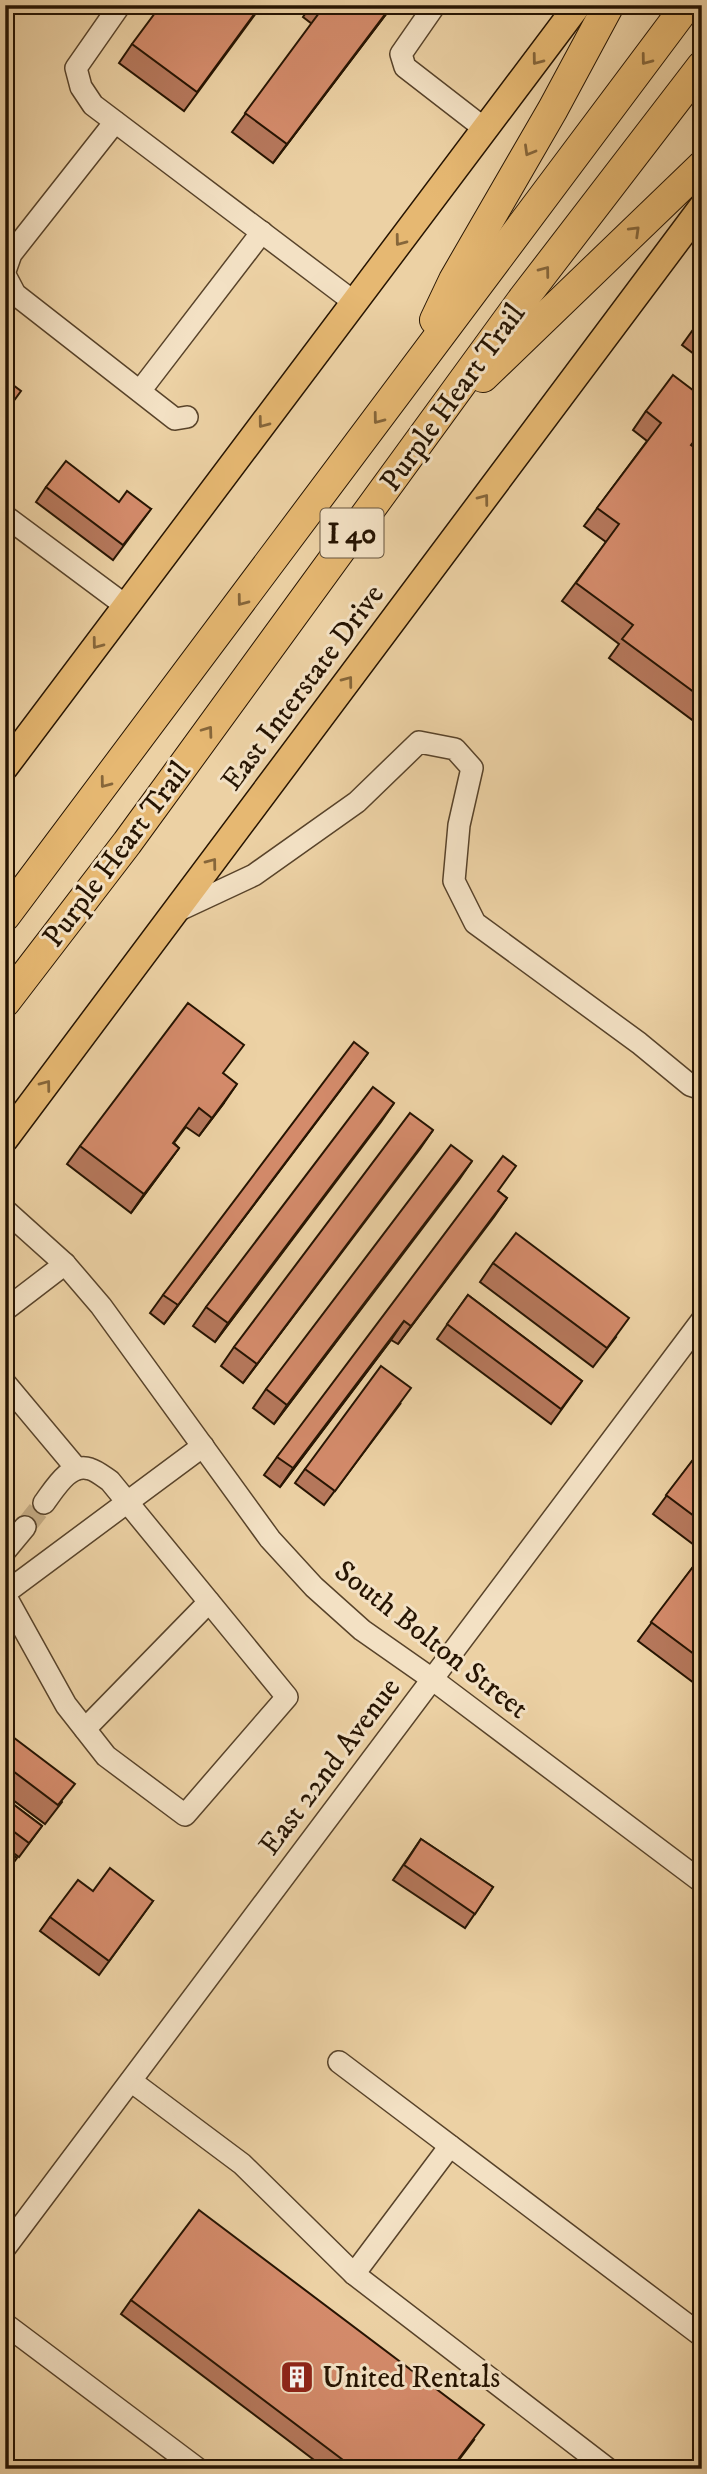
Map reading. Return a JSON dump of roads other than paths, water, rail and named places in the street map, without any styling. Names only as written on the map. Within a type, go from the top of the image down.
[{"type":"highway","points":[[405,381],[454,280],[553,109],[609,5]]},
{"type":"highway","name":"Purple Heart Trail","points":[[5,916],[687,5]]},
{"type":"highway","name":"Purple Heart Trail","points":[[5,1002],[127,843],[523,299],[702,66]]},
{"type":"highway","points":[[427,431],[702,166]]},
{"type":"main road","points":[[5,767],[485,129],[570,8]]},
{"type":"main road","name":"East Interstate Drive","points":[[5,1139],[15,1117],[175,912],[702,207]]},
{"type":"street","points":[[120,5],[76,68],[81,87],[93,105],[354,302]]},
{"type":"street","points":[[435,5],[401,54],[405,67],[485,129]]},
{"type":"street","points":[[115,122],[11,254],[5,273],[15,294],[174,419],[187,417]]},
{"type":"street","points":[[140,391],[262,232]]},
{"type":"street","points":[[5,516],[126,606]]},
{"type":"street","points":[[175,912],[254,875],[357,802],[419,742],[455,749],[472,768],[459,825],[454,881],[475,922],[690,1085],[702,1089]]},
{"type":"street","name":"South Bolton Street","points":[[5,1210],[65,1264],[101,1306],[270,1539],[314,1587],[362,1630],[432,1679],[702,1882]]},
{"type":"street","points":[[5,1310],[65,1264]]},
{"type":"street","name":"East 22nd Avenue","points":[[5,2248],[702,1320]]},
{"type":"street","points":[[5,1383],[77,1469]]},
{"type":"street","points":[[44,1503],[64,1477],[77,1469],[90,1469],[110,1481],[128,1503],[209,1602],[287,1697],[185,1815],[106,1756],[66,1704],[5,1594],[128,1503],[203,1446]]},
{"type":"street","points":[[5,1551],[25,1527]]},
{"type":"street","points":[[85,1729],[209,1602]]},
{"type":"street","points":[[339,2062],[702,2336]]},
{"type":"street","points":[[131,2081],[242,2164],[354,2274],[608,2469]]},
{"type":"street","points":[[354,2274],[450,2147]]},
{"type":"street","points":[[5,2325],[198,2469]]},
{"type":"tunnel","points":[[25,1527],[44,1503]]},
{"type":"place","name":"United Rentals","points":[[297,2377]]}]
